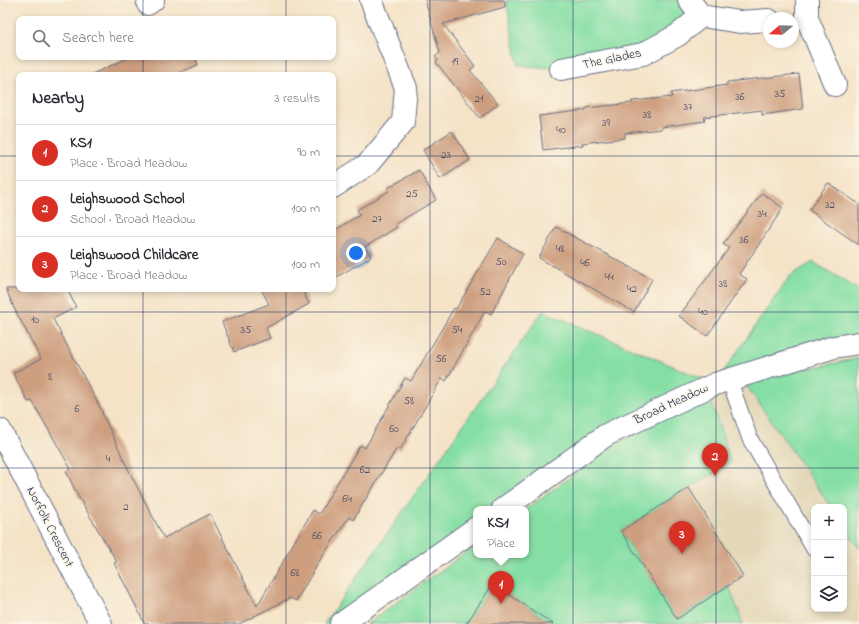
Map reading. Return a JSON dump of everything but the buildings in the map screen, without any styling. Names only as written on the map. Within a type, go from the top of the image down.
[{"type":"street","points":[[336,185],[368,164],[403,122],[406,88],[371,0]]},
{"type":"street","name":"The Glades","points":[[561,69],[643,54],[678,35],[695,8],[740,22],[763,20]]},
{"type":"street","points":[[802,12],[835,85]]},
{"type":"street","name":"Broad Meadow","points":[[507,506],[606,435],[715,384],[834,347],[859,343]]},
{"type":"street","name":"Norfolk Crescent","points":[[0,430],[101,624]]},
{"type":"street","points":[[341,624],[473,530]]},
{"type":"lane","points":[[729,379],[750,439],[811,544]]},
{"type":"shaded area","points":[[859,358],[859,624],[367,624],[473,547],[473,558],[529,558],[529,507],[614,445],[709,395],[728,388]]},
{"type":"green space","points":[[506,0],[689,0],[701,16],[678,35],[561,69],[518,65]]},
{"type":"green space","points":[[813,262],[859,290],[859,343],[606,435],[507,506],[473,506],[473,530],[341,624],[324,624],[543,311],[715,384],[790,276]]},
{"type":"green space","points":[[859,358],[859,548],[847,530],[847,504],[829,504],[744,382]]},
{"type":"green space","points":[[709,395],[731,463],[621,531],[677,619],[729,586],[743,624],[553,624],[493,584],[466,624],[367,624],[473,547],[473,558],[529,558],[529,507],[614,445]]},
{"type":"place","name":"Leighswood School","points":[[715,476]]},
{"type":"place","name":"Leighswood Childcare","points":[[682,554]]},
{"type":"place","name":"KS1","points":[[501,604]]}]
